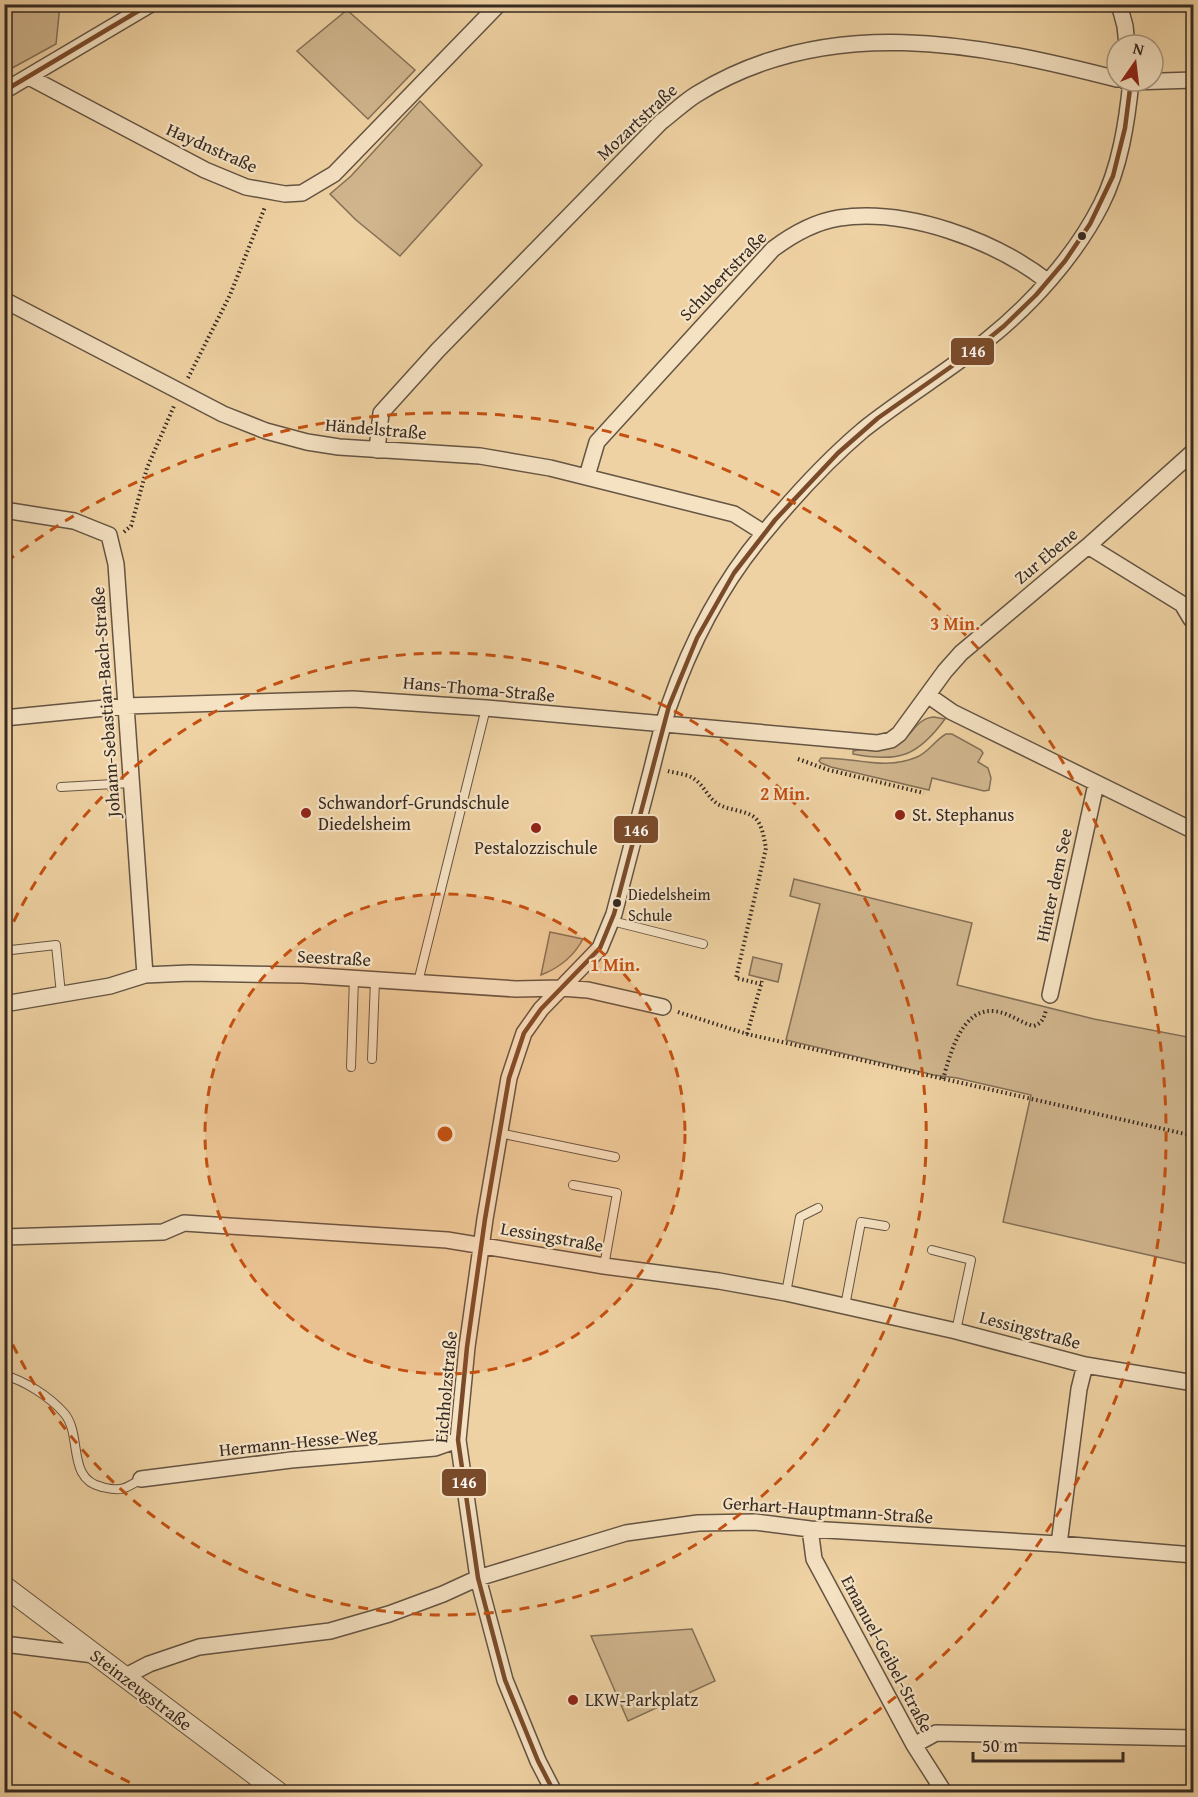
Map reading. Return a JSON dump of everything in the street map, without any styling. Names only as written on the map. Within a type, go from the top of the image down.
[{"type":"street","points":[[4,91],[151,4]]},
{"type":"street","name":"Haydnstraße","points":[[29,77],[205,170],[246,187],[285,194],[302,193],[334,174],[499,4]]},
{"type":"street","points":[[1119,4],[1126,33]]},
{"type":"street","name":"Mozartstraße","points":[[377,450],[381,413],[438,350],[661,122],[696,95],[735,73],[767,60],[829,46],[879,41],[986,49],[1105,76]]},
{"type":"street","name":"Mozartstraße","points":[[1165,80],[1194,80]]},
{"type":"street","name":"Eichholzstraße","points":[[554,1792],[538,1761],[505,1680],[478,1578],[458,1440],[467,1347],[499,1133],[509,1078],[524,1033],[541,1009],[600,948],[612,921],[677,683],[713,608],[740,565],[764,533],[826,465],[863,431],[985,342],[1016,314],[1079,242],[1102,203],[1120,149],[1125,93]]},
{"type":"street","name":"Schubertstraße","points":[[587,476],[597,442],[773,249],[790,236],[809,227],[837,218],[866,216],[893,218],[968,237],[998,249],[1025,264],[1047,281]]},
{"type":"street","name":"Händelstraße","points":[[4,300],[180,393],[223,414],[266,431],[307,442],[377,450],[480,456],[587,476],[734,514],[764,533]]},
{"type":"street","name":"Zur Ebene","points":[[928,696],[961,653],[1088,546],[1194,451]]},
{"type":"street","points":[[4,510],[74,521],[109,535]]},
{"type":"street","name":"Johann-Sebastian-Bach-Straße","points":[[109,535],[116,564],[145,975]]},
{"type":"street","points":[[1088,546],[1188,604],[1191,619],[1194,620]]},
{"type":"street","points":[[928,696],[952,712],[1194,831]]},
{"type":"street","name":"Hans-Thoma-Straße","points":[[4,718],[125,706],[352,699],[486,708],[877,743],[891,740],[899,734],[928,696]]},
{"type":"street","name":"Hinter dem See","points":[[1050,995],[1096,784]]},
{"type":"street","name":"Seestraße","points":[[4,1004],[110,986],[145,975],[190,973],[418,981],[516,989],[561,988],[588,990],[663,1007]]},
{"type":"street","name":"Lessingstraße","points":[[4,1237],[163,1232],[184,1223],[447,1240],[786,1293],[956,1331],[1085,1365],[1194,1383]]},
{"type":"street","name":"Lessingstraße","points":[[1059,1544],[1079,1389],[1085,1365]]},
{"type":"street","name":"Hermann-Hesse-Weg","points":[[141,1479],[291,1460],[435,1448],[458,1440]]},
{"type":"street","name":"Gerhart-Hauptmann-Straße","points":[[124,1677],[149,1664],[199,1647],[330,1631],[389,1614],[478,1578],[626,1533],[698,1523],[755,1522],[810,1529],[1059,1544],[1194,1555]]},
{"type":"street","name":"Emanuel-Geibel-Straße","points":[[810,1529],[814,1559],[914,1746],[944,1792]]},
{"type":"street","name":"Steinzeugstraße","points":[[4,1586],[278,1792]]},
{"type":"street","points":[[4,1644],[94,1655]]},
{"type":"street","points":[[914,1746],[936,1733],[1194,1738]]},
{"type":"lane","points":[[418,981],[486,708]]},
{"type":"lane","points":[[61,787],[131,783]]},
{"type":"lane","points":[[612,921],[703,945]]},
{"type":"lane","points":[[11,950],[56,945],[61,995]]},
{"type":"lane","points":[[351,1067],[354,978]]},
{"type":"lane","points":[[372,1059],[375,980]]},
{"type":"lane","points":[[499,1133],[615,1157]]},
{"type":"lane","points":[[573,1185],[617,1193],[604,1266]]},
{"type":"lane","points":[[786,1293],[800,1217],[818,1208]]},
{"type":"lane","points":[[845,1306],[861,1222],[885,1226]]},
{"type":"lane","points":[[932,1250],[971,1260],[956,1331]]},
{"type":"lane","points":[[4,1375],[32,1387],[65,1413],[72,1430],[79,1468],[87,1480],[98,1486],[114,1490],[124,1489],[141,1479]]},
{"type":"path","points":[[109,535],[123,533],[131,526],[147,468],[180,393],[230,295],[271,192]]},
{"type":"path","points":[[798,759],[829,770],[924,793]]},
{"type":"path","points":[[653,767],[692,777],[714,802],[749,814],[757,819],[762,830],[766,848],[736,978],[762,983],[747,1034]]},
{"type":"path","points":[[943,1079],[954,1046],[969,1018],[980,1012],[993,1011],[1009,1015],[1033,1026],[1039,1025],[1046,1012],[1050,995]]},
{"type":"path","points":[[663,1007],[747,1034],[1194,1136]]},
{"type":"shaded area","points":[[5,4],[60,5],[56,44],[5,72]]},
{"type":"shaded area","points":[[347,10],[415,70],[368,119],[297,51]]},
{"type":"shaded area","points":[[420,101],[482,165],[400,256],[356,220],[330,194],[351,176]]},
{"type":"shaded area","points":[[934,717],[945,719],[926,741],[906,754],[883,758],[853,754],[853,751],[894,746],[923,720]]},
{"type":"shaded area","points":[[946,734],[952,734],[981,750],[983,753],[978,762],[988,768],[991,778],[989,790],[984,791],[932,778],[929,790],[831,767],[819,761],[821,758],[833,758],[881,763],[905,761],[921,755]]},
{"type":"shaded area","points":[[794,879],[972,923],[957,985],[1094,1019],[1193,1038],[1193,1265],[1003,1222],[1031,1095],[786,1040],[820,904],[790,896]]},
{"type":"shaded area","points":[[550,932],[583,939],[565,961],[541,975]]},
{"type":"shaded area","points":[[753,957],[782,964],[778,982],[749,975]]},
{"type":"shaded area","points":[[692,1629],[715,1681],[628,1721],[591,1636]]},
{"type":"transit line","name":"146","points":[[4,91],[150,4]]},
{"type":"transit line","name":"146","points":[[554,1792],[538,1761],[505,1680],[478,1578],[458,1440],[467,1347],[485,1219],[509,1078],[524,1033],[541,1009],[600,948],[614,914],[669,706],[697,638],[734,573],[775,520],[838,453],[878,418],[972,352],[1004,326],[1036,295],[1065,261],[1090,224],[1113,176],[1125,128],[1129,93]]},
{"type":"place","name":"Schwandorf-Grundschule Diedelsheim","points":[[306,813]]},
{"type":"place","name":"St. Stephanus","points":[[900,815]]},
{"type":"place","name":"Pestalozzischule","points":[[536,828]]},
{"type":"place","name":"Diedelsheim Schule","points":[[617,903]]},
{"type":"place","name":"LKW-Parkplatz","points":[[573,1700]]}]
